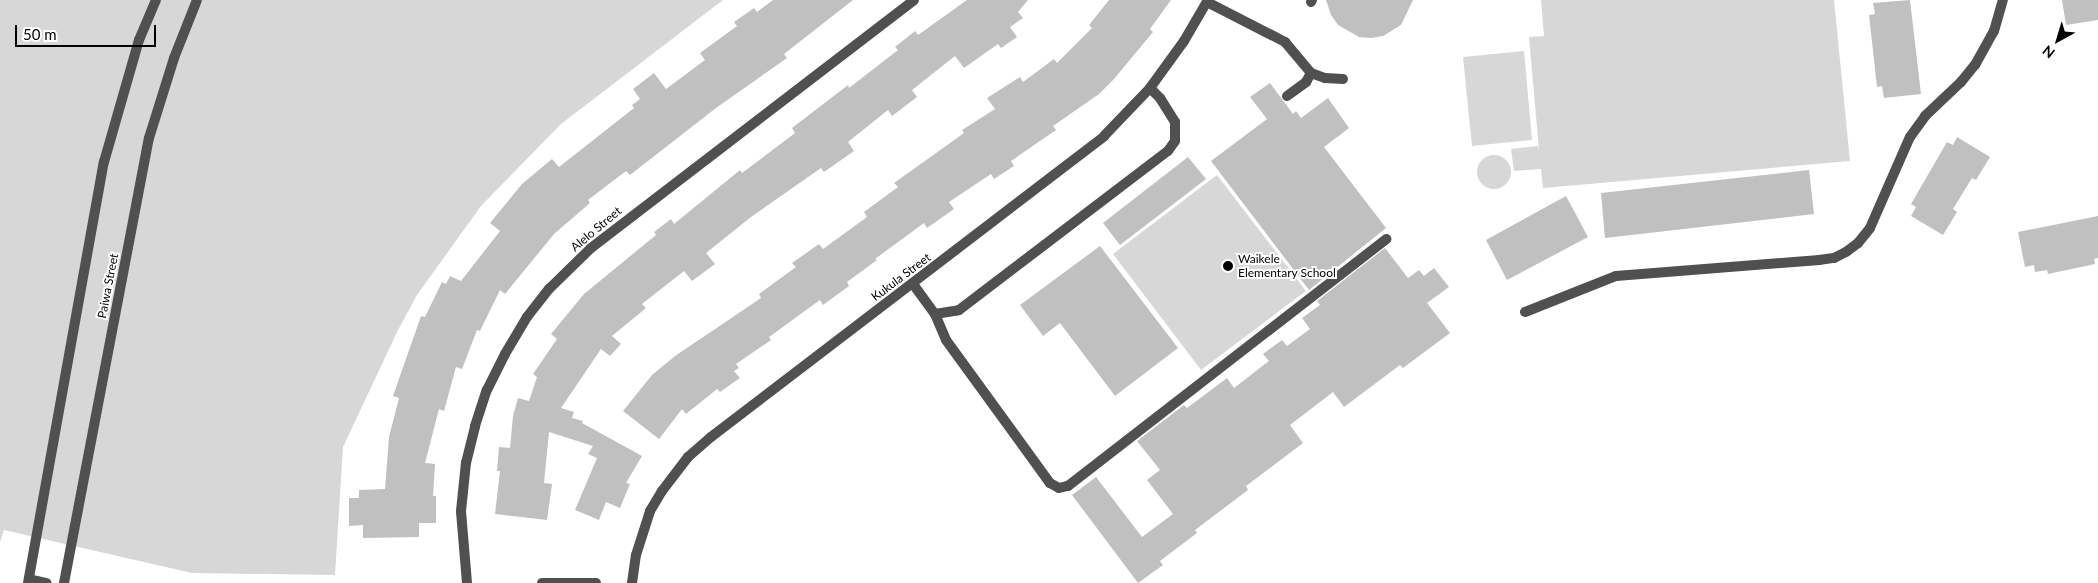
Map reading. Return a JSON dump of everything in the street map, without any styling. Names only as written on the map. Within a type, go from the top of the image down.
[{"type":"street","name":"Paiwa Street","points":[[28,581],[104,162],[139,40],[156,0]]},
{"type":"street","name":"Paiwa Street","points":[[64,583],[149,138],[174,58],[197,0]]},
{"type":"street","name":"Alelo Street","points":[[467,583],[461,511],[468,454],[487,390],[504,354],[527,317],[549,289],[591,248],[914,0]]},
{"type":"street","points":[[1525,312],[1616,276],[1819,260],[1834,258],[1846,252],[1858,243],[1870,228],[1910,137],[1925,116],[1962,82],[1975,65],[1994,31],[2003,0]]},
{"type":"street","points":[[1207,1],[1285,42],[1312,72],[1325,78],[1344,79]]},
{"type":"street","name":"Kukula Street","points":[[632,583],[636,555],[650,511],[662,491],[688,457],[710,437],[913,284],[1104,136],[1150,88],[1184,41],[1207,1]]},
{"type":"street","points":[[1287,96],[1306,82],[1312,72]]},
{"type":"street","points":[[936,314],[959,310],[1168,151],[1175,141],[1175,122],[1160,98],[1150,88]]},
{"type":"street","points":[[913,284],[936,314],[946,340],[1050,483],[1059,488],[1068,486],[1386,239]]},
{"type":"street","points":[[28,581],[47,583]]},
{"type":"street","points":[[542,583],[596,583]]},
{"type":"shaded area","points":[[0,0],[723,0],[561,124],[481,206],[417,295],[398,330],[343,447],[335,575],[192,573],[4,530],[0,542]]},
{"type":"shaded area","points":[[1541,0],[1834,0],[1850,161],[1543,188],[1541,169],[1514,171],[1511,149],[1538,146],[1539,150],[1529,37],[1544,36]]},
{"type":"shaded area","points":[[1524,51],[1532,140],[1472,146],[1463,57]]},
{"type":"shaded area","points":[[1494,155],[1501,156],[1506,160],[1510,165],[1510,179],[1506,184],[1501,188],[1494,189],[1487,188],[1482,184],[1478,179],[1477,172],[1478,165],[1482,160],[1487,156]]},
{"type":"shaded area","points":[[1217,175],[1306,291],[1201,370],[1113,254]]},
{"type":"building","points":[[773,0],[853,0],[784,54],[787,58],[716,108],[630,175],[626,171],[588,200],[590,203],[554,234],[505,294],[500,290],[480,331],[477,330],[462,369],[456,367],[444,411],[439,409],[425,463],[435,464],[433,496],[436,496],[436,523],[419,523],[419,537],[363,538],[363,525],[349,526],[349,498],[359,498],[359,490],[385,489],[389,437],[399,398],[393,396],[421,316],[425,317],[442,282],[446,284],[450,276],[461,281],[500,231],[490,223],[522,184],[552,159],[559,167],[634,108],[632,105],[640,99],[633,89],[654,73],[666,89],[705,60],[700,53],[737,26],[734,22],[754,8],[757,12]]},
{"type":"building","points":[[967,0],[1028,0],[1018,12],[1023,18],[1010,27],[1017,37],[1001,48],[998,44],[964,68],[955,56],[912,90],[917,97],[892,116],[888,110],[848,142],[854,151],[824,172],[821,168],[751,217],[706,253],[715,264],[692,281],[684,271],[642,304],[646,308],[612,336],[621,344],[610,356],[601,349],[561,408],[574,412],[572,418],[583,421],[582,423],[642,456],[626,483],[630,484],[620,508],[606,502],[599,520],[575,510],[597,458],[588,454],[593,446],[549,432],[544,483],[552,484],[547,520],[495,514],[500,471],[497,471],[499,447],[510,448],[513,416],[518,398],[529,401],[537,377],[533,374],[557,339],[551,334],[584,294],[656,235],[654,232],[671,219],[674,224],[740,170],[742,173],[795,133],[792,128],[848,85],[849,88],[898,50],[895,47],[915,31],[918,35]]},
{"type":"building","points":[[1109,0],[1171,0],[1150,29],[1153,32],[1114,79],[1099,94],[1053,126],[1056,130],[1011,161],[1014,166],[994,179],[991,174],[949,202],[954,209],[927,228],[924,223],[847,282],[849,286],[823,305],[820,300],[769,337],[771,340],[736,364],[739,368],[734,371],[740,378],[720,392],[717,389],[686,414],[682,409],[659,439],[623,411],[652,375],[675,356],[761,298],[759,294],[796,267],[792,263],[819,244],[823,249],[867,217],[864,212],[898,187],[894,183],[964,133],[962,130],[995,109],[987,98],[1020,77],[1023,82],[1054,59],[1057,63],[1092,28],[1089,25]]},
{"type":"building","points":[[1326,0],[1413,0],[1401,25],[1383,36],[1371,38],[1359,37],[1338,25],[1331,15]]},
{"type":"building","points":[[1910,0],[1921,94],[1884,98],[1882,86],[1877,87],[1869,15],[1875,14],[1873,3]]},
{"type":"building","points":[[2062,0],[2098,0],[2098,20],[2066,25]]},
{"type":"building","points":[[1270,83],[1293,114],[1296,111],[1301,118],[1328,98],[1349,128],[1324,147],[1386,228],[1309,290],[1211,161],[1267,119],[1250,97]]},
{"type":"building","points":[[1957,137],[1990,157],[1976,180],[1972,178],[1953,209],[1957,212],[1943,235],[1911,216],[1916,207],[1911,204],[1947,142],[1953,145]]},
{"type":"building","points":[[1188,157],[1206,179],[1120,245],[1103,223]]},
{"type":"building","points":[[1809,170],[1814,214],[1605,238],[1601,193]]},
{"type":"building","points":[[1566,196],[1588,237],[1507,280],[1486,240]]},
{"type":"building","points":[[2098,216],[2098,258],[2094,259],[2095,264],[2048,274],[2047,270],[2035,272],[2034,265],[2025,267],[2018,232]]},
{"type":"building","points":[[1100,246],[1178,348],[1115,396],[1060,323],[1043,336],[1020,305]]},
{"type":"building","points":[[1385,248],[1408,278],[1419,270],[1424,276],[1434,268],[1449,287],[1427,303],[1450,333],[1403,368],[1400,365],[1344,407],[1333,392],[1290,425],[1303,443],[1246,486],[1248,490],[1195,530],[1197,533],[1160,561],[1163,565],[1138,583],[1072,495],[1096,477],[1142,537],[1173,514],[1147,480],[1160,470],[1137,441],[1184,405],[1187,408],[1227,378],[1234,388],[1269,361],[1263,354],[1282,340],[1287,346],[1310,329],[1302,318],[1320,305],[1317,301]]},
{"type":"place","name":"Waikele Elementary School","points":[[1228,266]]}]
